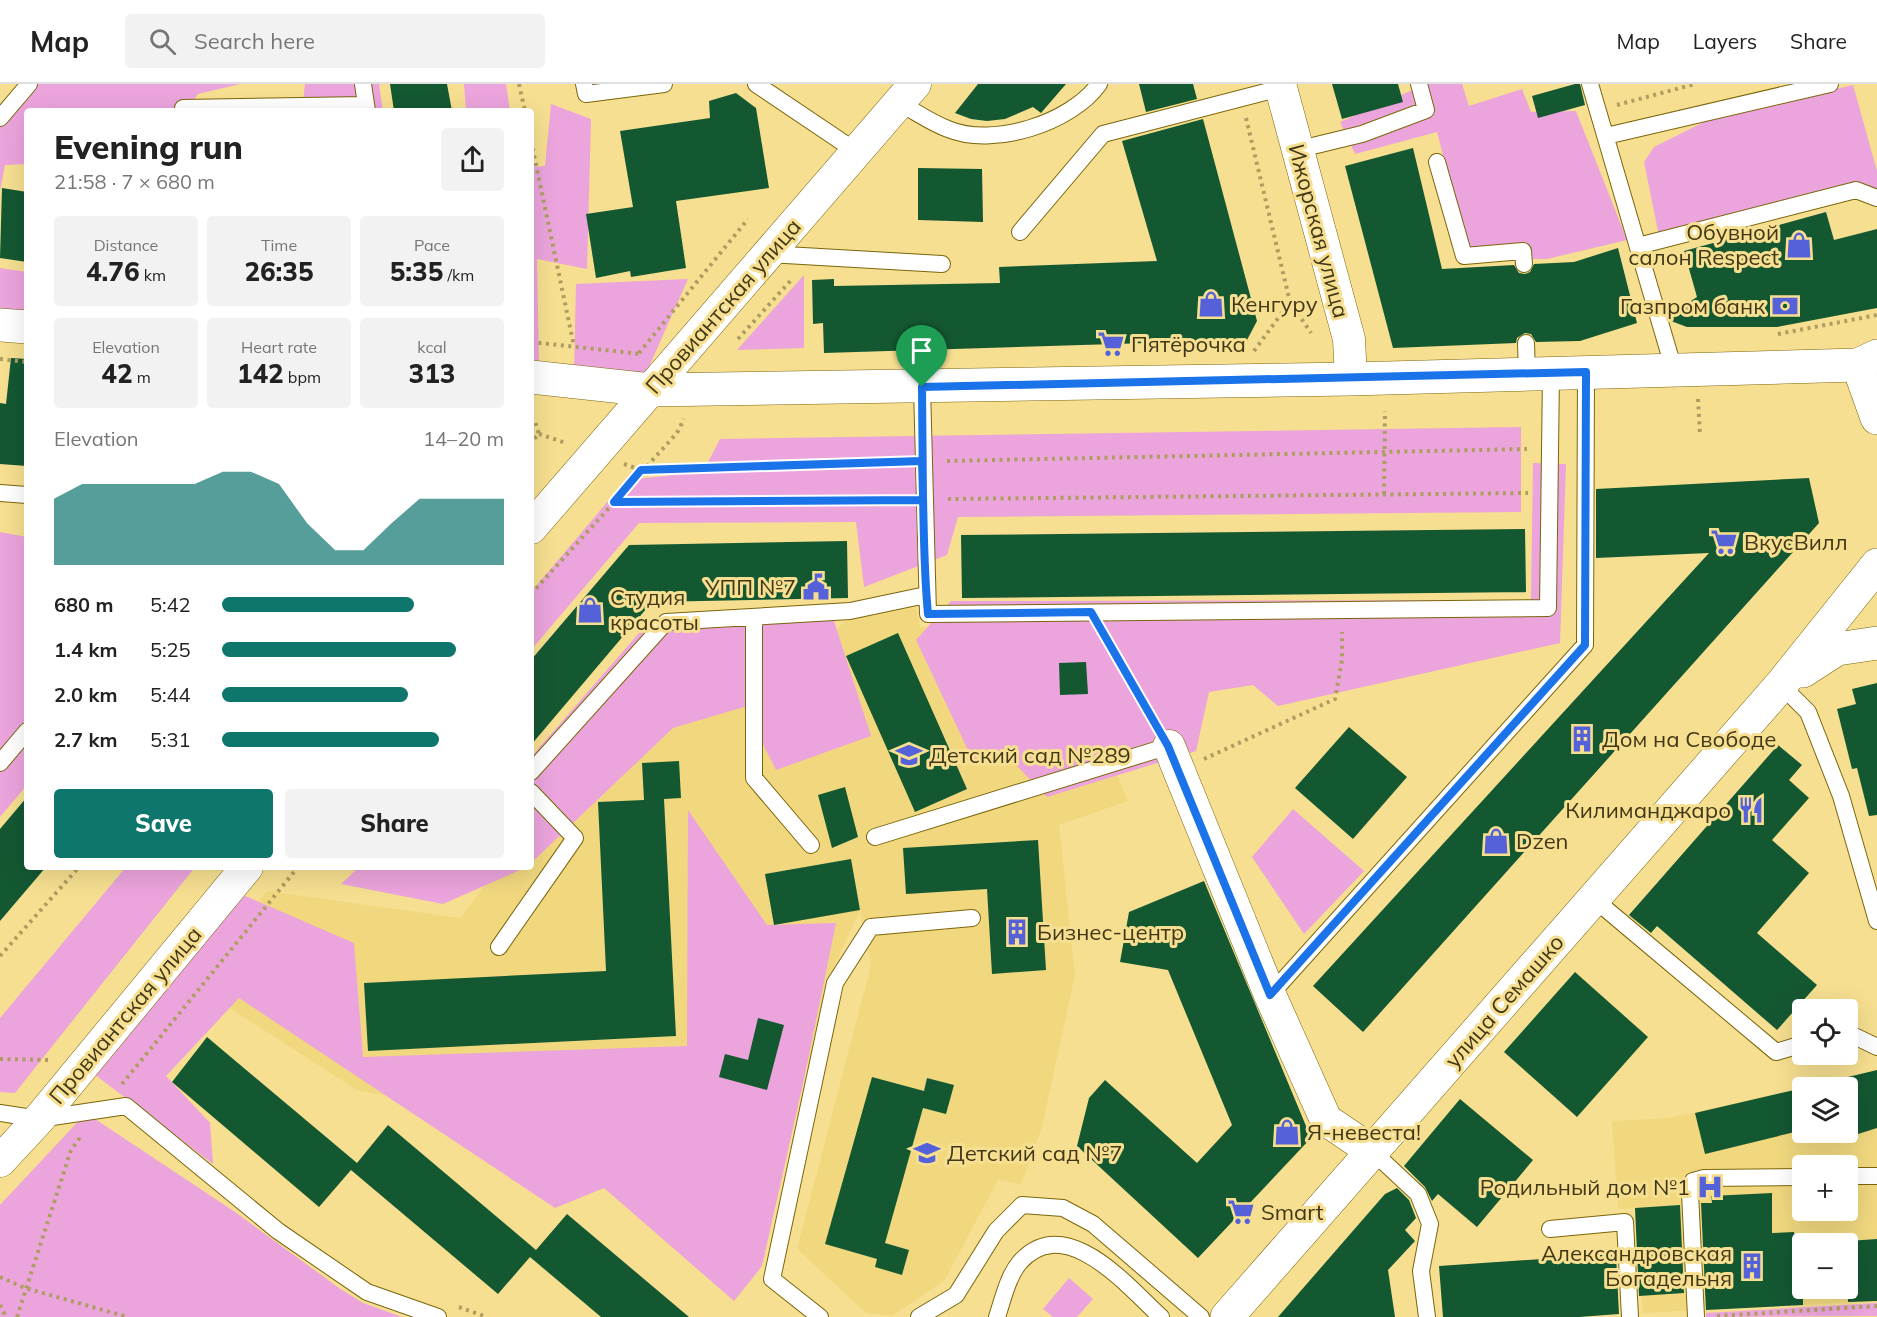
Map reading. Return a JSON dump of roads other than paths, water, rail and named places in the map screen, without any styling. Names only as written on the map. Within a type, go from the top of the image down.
[{"type":"street","name":"Ижорская улица","points":[[1280,86],[1349,339],[1351,379]]},
{"type":"street","name":"Провиантская улица","points":[[534,525],[907,93]]},
{"type":"street","points":[[0,325],[24,327]]},
{"type":"street","points":[[534,377],[651,390],[922,387],[1351,379],[1534,364],[1586,372],[1868,361],[1877,418]]},
{"type":"street","name":"улица Семашко","points":[[1227,1317],[1781,685],[1877,565]]},
{"type":"street","name":"улица Семашко","points":[[1781,685],[1837,649],[1877,643]]},
{"type":"street","points":[[1174,758],[1270,995],[1326,1120],[1372,1152]]},
{"type":"street","name":"Провиантская улица","points":[[0,1161],[39,1119],[245,870]]},
{"type":"lane","points":[[0,118],[29,84]]},
{"type":"lane","points":[[183,108],[366,108],[363,84]]},
{"type":"lane","points":[[584,84],[586,94],[664,84]]},
{"type":"lane","points":[[756,84],[856,152]]},
{"type":"lane","points":[[907,93],[950,130],[995,137],[1049,122],[1093,93],[1099,84]]},
{"type":"lane","points":[[1296,150],[1362,134],[1426,110],[1419,84]]},
{"type":"lane","points":[[1590,84],[1674,370]]},
{"type":"lane","points":[[1605,136],[1830,84]]},
{"type":"lane","points":[[1020,232],[1103,134],[1280,86]]},
{"type":"lane","points":[[1437,162],[1464,256],[1523,251],[1524,264]]},
{"type":"lane","points":[[1638,246],[1856,190],[1877,198]]},
{"type":"lane","points":[[768,255],[942,264]]},
{"type":"lane","points":[[922,387],[923,500],[928,614],[1548,608],[1550,448],[1534,364]]},
{"type":"lane","points":[[1270,995],[1585,645],[1586,372]]},
{"type":"lane","points":[[0,492],[24,495]]},
{"type":"lane","points":[[534,769],[666,622],[850,611],[926,595]]},
{"type":"lane","points":[[754,617],[754,778],[811,845]]},
{"type":"lane","points":[[1781,685],[1808,712],[1841,796],[1877,921]]},
{"type":"lane","points":[[0,763],[24,735]]},
{"type":"lane","points":[[875,837],[1174,758]]},
{"type":"lane","points":[[499,947],[575,838],[534,795]]},
{"type":"lane","points":[[1594,899],[1776,1052],[1792,1047]]},
{"type":"lane","points":[[820,1317],[772,1279],[835,983],[871,927],[972,918]]},
{"type":"lane","points":[[1858,1038],[1877,1047]]},
{"type":"lane","points":[[0,1113],[39,1119],[99,1112],[126,1106],[278,1231],[367,1292],[438,1317]]},
{"type":"lane","points":[[1372,1152],[1419,1194],[1430,1224],[1420,1271],[1427,1317]]},
{"type":"lane","points":[[1858,1176],[1877,1176]]},
{"type":"lane","points":[[1696,1317],[1690,1194],[1693,1181],[1704,1178],[1792,1177]]},
{"type":"lane","points":[[918,1317],[956,1294],[996,1231],[1022,1205],[1063,1209],[1093,1224],[1200,1317]]},
{"type":"lane","points":[[1550,1229],[1625,1222],[1630,1317]]},
{"type":"lane","points":[[997,1317],[1012,1274],[1020,1263],[1040,1249],[1061,1246],[1073,1247],[1093,1256],[1161,1317]]},
{"type":"place","name":"Обувной салон Respect","points":[[1799,245]]},
{"type":"place","name":"Кенгуру","points":[[1211,304]]},
{"type":"place","name":"Газпром банк","points":[[1785,306]]},
{"type":"place","name":"Пятёрочка","points":[[1111,344]]},
{"type":"place","name":"ВкусВилл","points":[[1724,542]]},
{"type":"place","name":"УПП №7","points":[[816,587]]},
{"type":"place","name":"Студия красоты","points":[[590,610]]},
{"type":"place","name":"Дом на Свободе","points":[[1582,739]]},
{"type":"place","name":"Детский сад №289","points":[[909,755]]},
{"type":"place","name":"Килиманджаро","points":[[1751,810]]},
{"type":"place","name":"Dzen","points":[[1496,841]]},
{"type":"place","name":"Бизнес-центр","points":[[1017,932]]},
{"type":"place","name":"Я-невеста!","points":[[1287,1132]]},
{"type":"place","name":"Детский сад №7","points":[[927,1153]]},
{"type":"place","name":"Родильный дом №1","points":[[1710,1187]]},
{"type":"place","name":"Smart","points":[[1241,1212]]},
{"type":"place","name":"Александровская Богадельня","points":[[1752,1266]]}]
